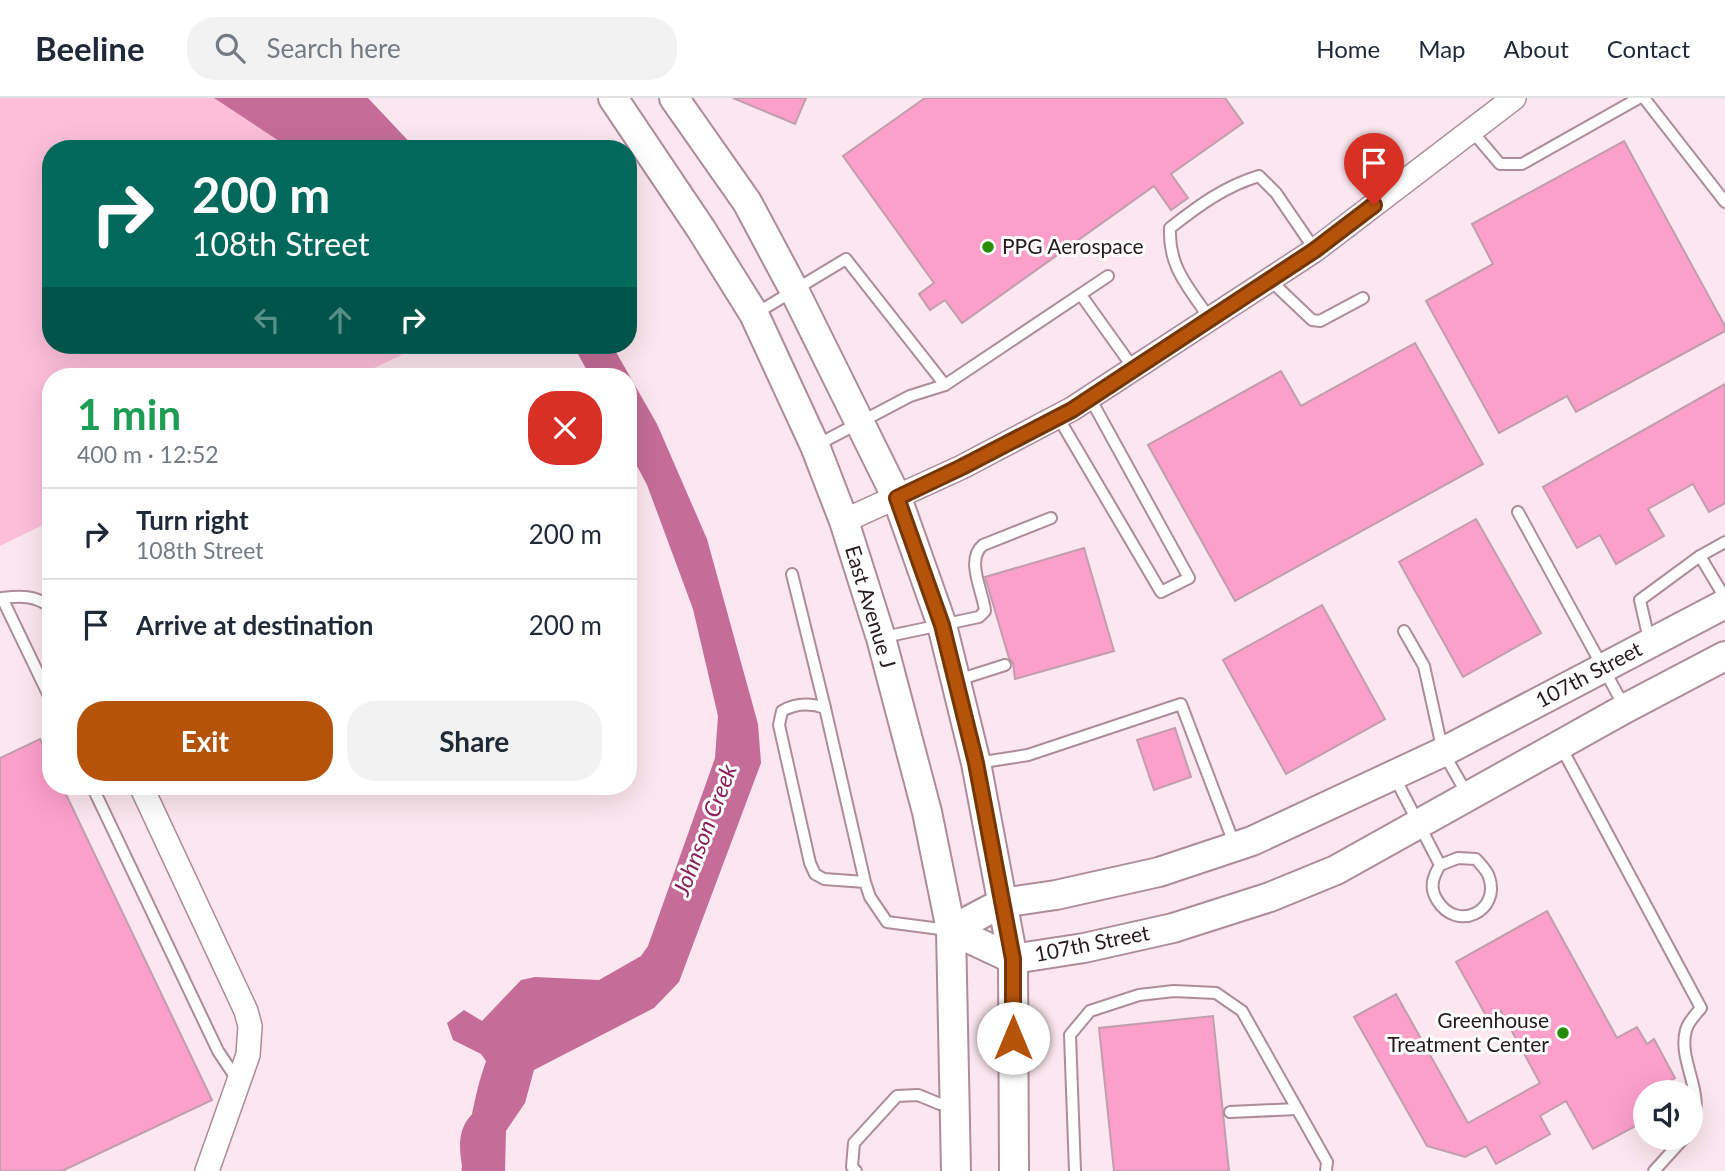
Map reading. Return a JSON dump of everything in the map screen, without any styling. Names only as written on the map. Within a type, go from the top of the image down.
[{"type":"street","name":"East Avenue J","points":[[613,98],[694,218],[754,314],[816,446],[844,520],[881,638],[927,812],[951,930],[956,1171]]},
{"type":"street","points":[[674,98],[747,202],[794,290],[897,498],[942,625],[976,763],[1013,959],[1014,1171]]},
{"type":"street","points":[[844,520],[897,498],[1058,417],[1090,398],[1315,250],[1471,130],[1502,102]]},
{"type":"street","name":"107th Street","points":[[951,930],[1002,903],[1056,895],[1159,872],[1274,831],[1443,752],[1725,604]]},
{"type":"street","name":"107th Street","points":[[951,930],[1013,959],[1084,948],[1173,928],[1270,897],[1336,870],[1626,708],[1725,656]]},
{"type":"street","points":[[145,795],[246,1011],[250,1027],[248,1055],[207,1171]]},
{"type":"lane","points":[[1471,130],[1500,164],[1522,164],[1641,98],[1725,202]]},
{"type":"lane","points":[[1210,319],[1175,267],[1169,247],[1170,228],[1196,208],[1237,182],[1259,176],[1276,193],[1315,250]]},
{"type":"lane","points":[[754,314],[846,259],[944,386]]},
{"type":"lane","points":[[816,446],[910,396],[944,386],[1108,276]]},
{"type":"lane","points":[[1270,280],[1312,320],[1320,321],[1363,298]]},
{"type":"lane","points":[[1081,295],[1134,369]]},
{"type":"lane","points":[[1058,417],[1161,592],[1189,578],[1090,398]]},
{"type":"lane","points":[[1518,512],[1626,708]]},
{"type":"lane","points":[[881,638],[979,617],[985,611],[974,561],[976,551],[983,545],[1051,518]]},
{"type":"lane","points":[[1650,644],[1640,600],[1700,556],[1725,542]]},
{"type":"lane","points":[[1700,556],[1725,598]]},
{"type":"lane","points":[[792,574],[870,897],[887,922],[951,930]]},
{"type":"lane","points":[[42,601],[24,595],[1,598],[42,682]]},
{"type":"lane","points":[[1404,631],[1424,666],[1443,752],[1469,796]]},
{"type":"lane","points":[[954,681],[1005,665]]},
{"type":"lane","points":[[825,708],[814,704],[791,706],[782,711],[779,725],[810,863],[815,874],[824,879],[865,882]]},
{"type":"lane","points":[[976,763],[1028,755],[1181,704],[1235,846]]},
{"type":"lane","points":[[1560,745],[1701,1008],[1686,1027],[1685,1058],[1692,1080]]},
{"type":"lane","points":[[1394,776],[1440,865]]},
{"type":"lane","points":[[96,795],[218,1051],[239,1083]]},
{"type":"lane","points":[[1458,858],[1476,859],[1489,875],[1492,893],[1483,908],[1472,916],[1454,916],[1442,909],[1433,893],[1432,877],[1440,865],[1458,858]]},
{"type":"lane","points":[[1075,1171],[1070,1035],[1090,1011],[1139,995],[1174,991],[1216,993],[1242,1011],[1327,1163],[1326,1171]]},
{"type":"lane","points":[[856,1171],[852,1167],[854,1143],[897,1096],[919,1095],[940,1104],[955,1104]]},
{"type":"lane","points":[[1230,1112],[1297,1109]]},
{"type":"lane","points":[[1654,1171],[1673,1150]]},
{"type":"shaded area","points":[[0,98],[214,98],[277,140],[42,140],[42,354],[404,354],[374,368],[42,368],[42,525],[0,546]]},
{"type":"water","points":[[214,98],[368,98],[408,140],[277,140]]},
{"type":"water","points":[[578,354],[617,354],[625,368],[586,368]]},
{"type":"water","points":[[637,389],[657,424],[707,539],[758,724],[761,763],[679,982],[654,1008],[534,1070],[525,1103],[506,1131],[505,1171],[463,1171],[460,1143],[466,1123],[480,1107],[505,1094],[504,1087],[481,1054],[453,1040],[447,1023],[464,1010],[482,1021],[521,980],[535,977],[599,980],[641,956],[648,946],[715,758],[718,716],[693,609],[647,485],[637,466]]},
{"type":"building","points":[[733,98],[806,98],[795,124]]},
{"type":"building","name":"PPG Aerospace","points":[[925,98],[1225,98],[1243,123],[1171,174],[1188,198],[1171,210],[1154,186],[962,323],[945,300],[930,310],[919,294],[934,283],[843,156]]},
{"type":"building","points":[[1624,141],[1725,326],[1725,331],[1576,412],[1567,396],[1499,433],[1426,301],[1493,264],[1472,224]]},
{"type":"building","points":[[1415,343],[1483,464],[1235,601],[1148,445],[1281,371],[1301,406]]},
{"type":"building","points":[[1725,384],[1725,503],[1709,512],[1693,484],[1648,509],[1664,536],[1616,564],[1600,535],[1577,548],[1543,487]]},
{"type":"building","points":[[1476,519],[1541,633],[1463,677],[1399,562]]},
{"type":"building","points":[[1084,548],[1114,651],[1015,679],[1013,663],[1009,658],[985,577]]},
{"type":"building","points":[[1322,605],[1385,719],[1286,774],[1223,660]]},
{"type":"building","points":[[1175,728],[1191,777],[1154,790],[1137,740]]},
{"type":"building","points":[[40,739],[42,795],[66,795],[212,1100],[62,1171],[0,1171],[0,758]]},
{"type":"building","name":"Greenhouse Treatment Center","points":[[1547,911],[1617,1038],[1637,1027],[1647,1044],[1654,1039],[1675,1078],[1633,1080],[1633,1127],[1593,1149],[1566,1101],[1540,1116],[1550,1134],[1496,1164],[1486,1146],[1465,1157],[1427,1146],[1354,1017],[1396,994],[1468,1123],[1540,1083],[1501,1011],[1488,1019],[1456,962]]},
{"type":"building","points":[[1213,1016],[1229,1171],[1114,1171],[1099,1028]]},
{"type":"waterway","name":"Johnson Creek","points":[[478,1171],[496,1083],[508,1051],[516,1040]]},
{"type":"place","name":"PPG Aerospace","points":[[988,247]]},
{"type":"place","name":"Greenhouse Treatment Center","points":[[1563,1033]]},
{"type":"route","points":[[1013,1038],[1013,959],[976,763],[942,625],[897,498],[1072,410],[1315,250],[1374,205]]}]
